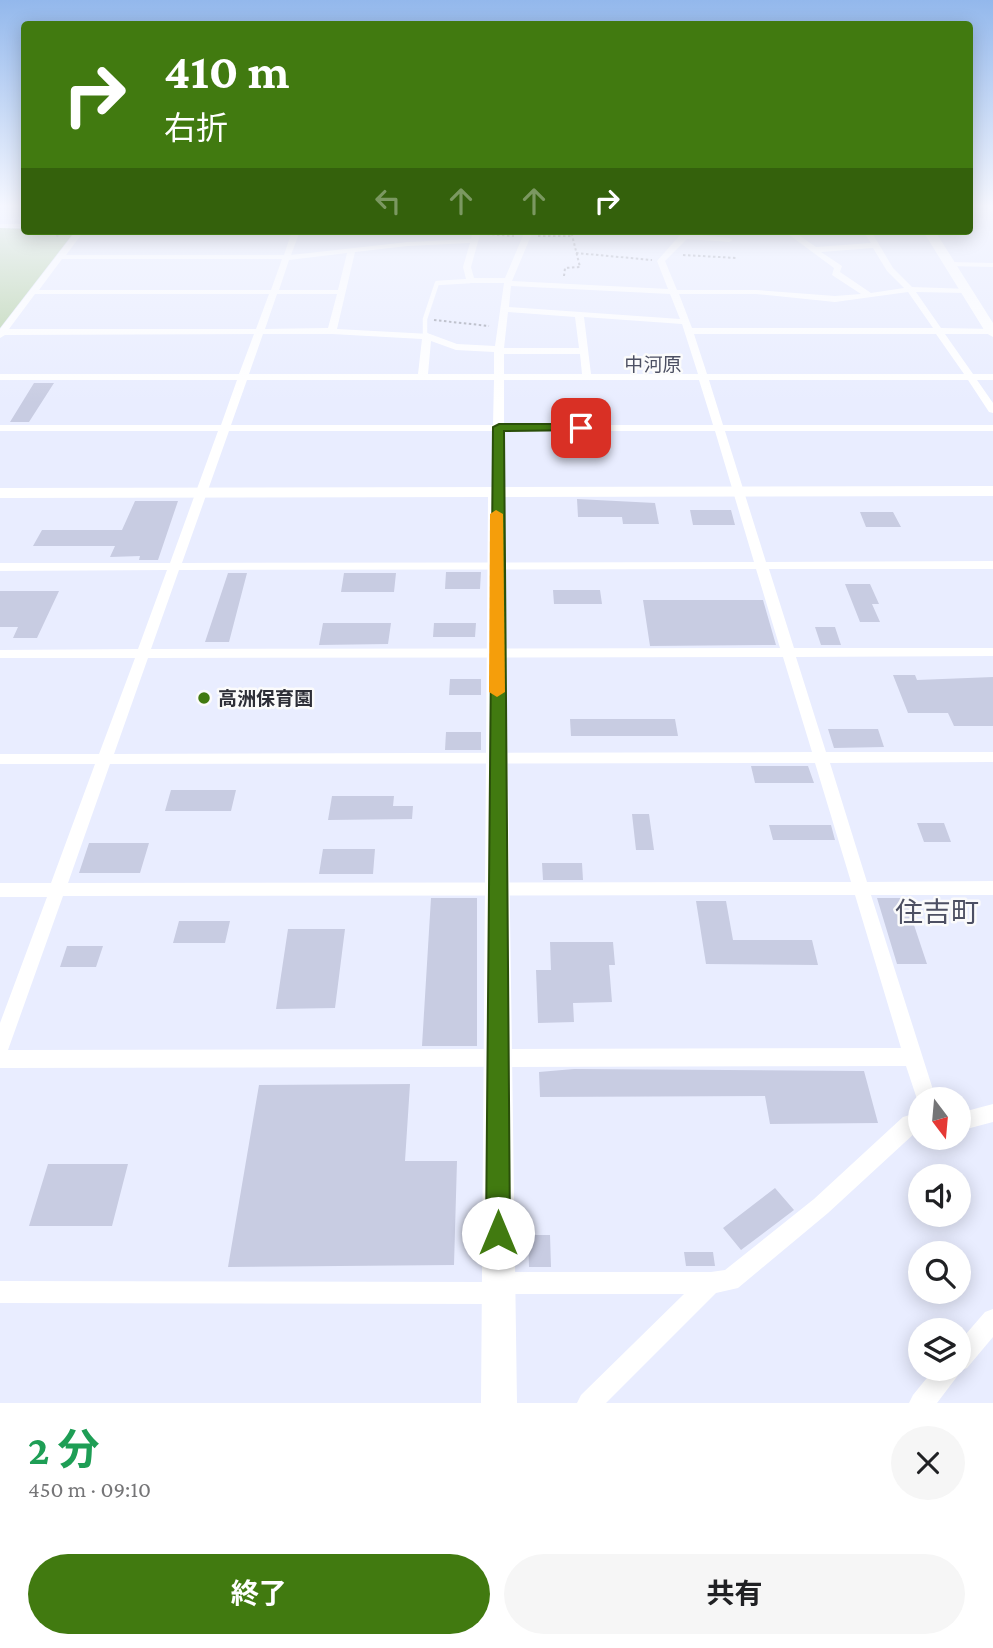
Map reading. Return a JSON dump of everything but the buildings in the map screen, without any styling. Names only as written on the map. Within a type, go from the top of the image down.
[{"type":"street","points":[[1,334],[49,271]]},
{"type":"street","points":[[0,1048],[282,271]]},
{"type":"street","points":[[332,331],[347,271]]},
{"type":"street","points":[[468,271],[470,281],[676,292],[756,292],[835,299],[910,289],[966,291]]},
{"type":"street","points":[[499,1403],[499,350],[508,281],[512,271]]},
{"type":"street","points":[[668,271],[822,757],[923,1087]]},
{"type":"street","points":[[836,271],[869,296]]},
{"type":"street","points":[[892,271],[910,289],[993,410]]},
{"type":"street","points":[[954,271],[993,332]]},
{"type":"street","points":[[33,292],[342,292]]},
{"type":"street","points":[[505,309],[687,326],[993,332]]},
{"type":"street","points":[[579,314],[587,376]]},
{"type":"street","points":[[1,334],[332,331],[428,337],[456,347],[584,351]]},
{"type":"street","points":[[423,376],[428,337]]},
{"type":"street","points":[[0,377],[993,377]]},
{"type":"street","points":[[0,428],[993,428]]},
{"type":"street","points":[[0,493],[993,491]]},
{"type":"street","points":[[0,567],[993,565]]},
{"type":"street","points":[[0,654],[993,652]]},
{"type":"street","points":[[0,759],[993,757]]},
{"type":"street","points":[[0,890],[993,888]]},
{"type":"street","points":[[0,1059],[914,1057]]},
{"type":"street","points":[[971,1119],[993,1113]]},
{"type":"street","points":[[0,1292],[498,1288],[711,1283],[730,1280],[821,1206],[908,1126]]},
{"type":"street","points":[[589,1403],[711,1283]]},
{"type":"street","points":[[971,1346],[993,1320]]},
{"type":"street","points":[[921,1403],[940,1381]]},
{"type":"lane","points":[[428,337],[425,334],[425,319],[437,283],[470,281]]},
{"type":"path","points":[[565,271],[566,285]]},
{"type":"path","points":[[425,319],[502,327]]},
{"type":"green space","points":[[0,271],[44,271],[0,328]]},
{"type":"slow traffic","points":[[496,514],[497,692]]},
{"type":"place","name":"高洲保育園","points":[[204,698]]},
{"type":"district","name":"中河原","points":[[653,364]]},
{"type":"district","name":"住吉町","points":[[937,912]]},
{"type":"route","points":[[498,1233],[496,492],[499,492],[499,427],[581,428]]}]
